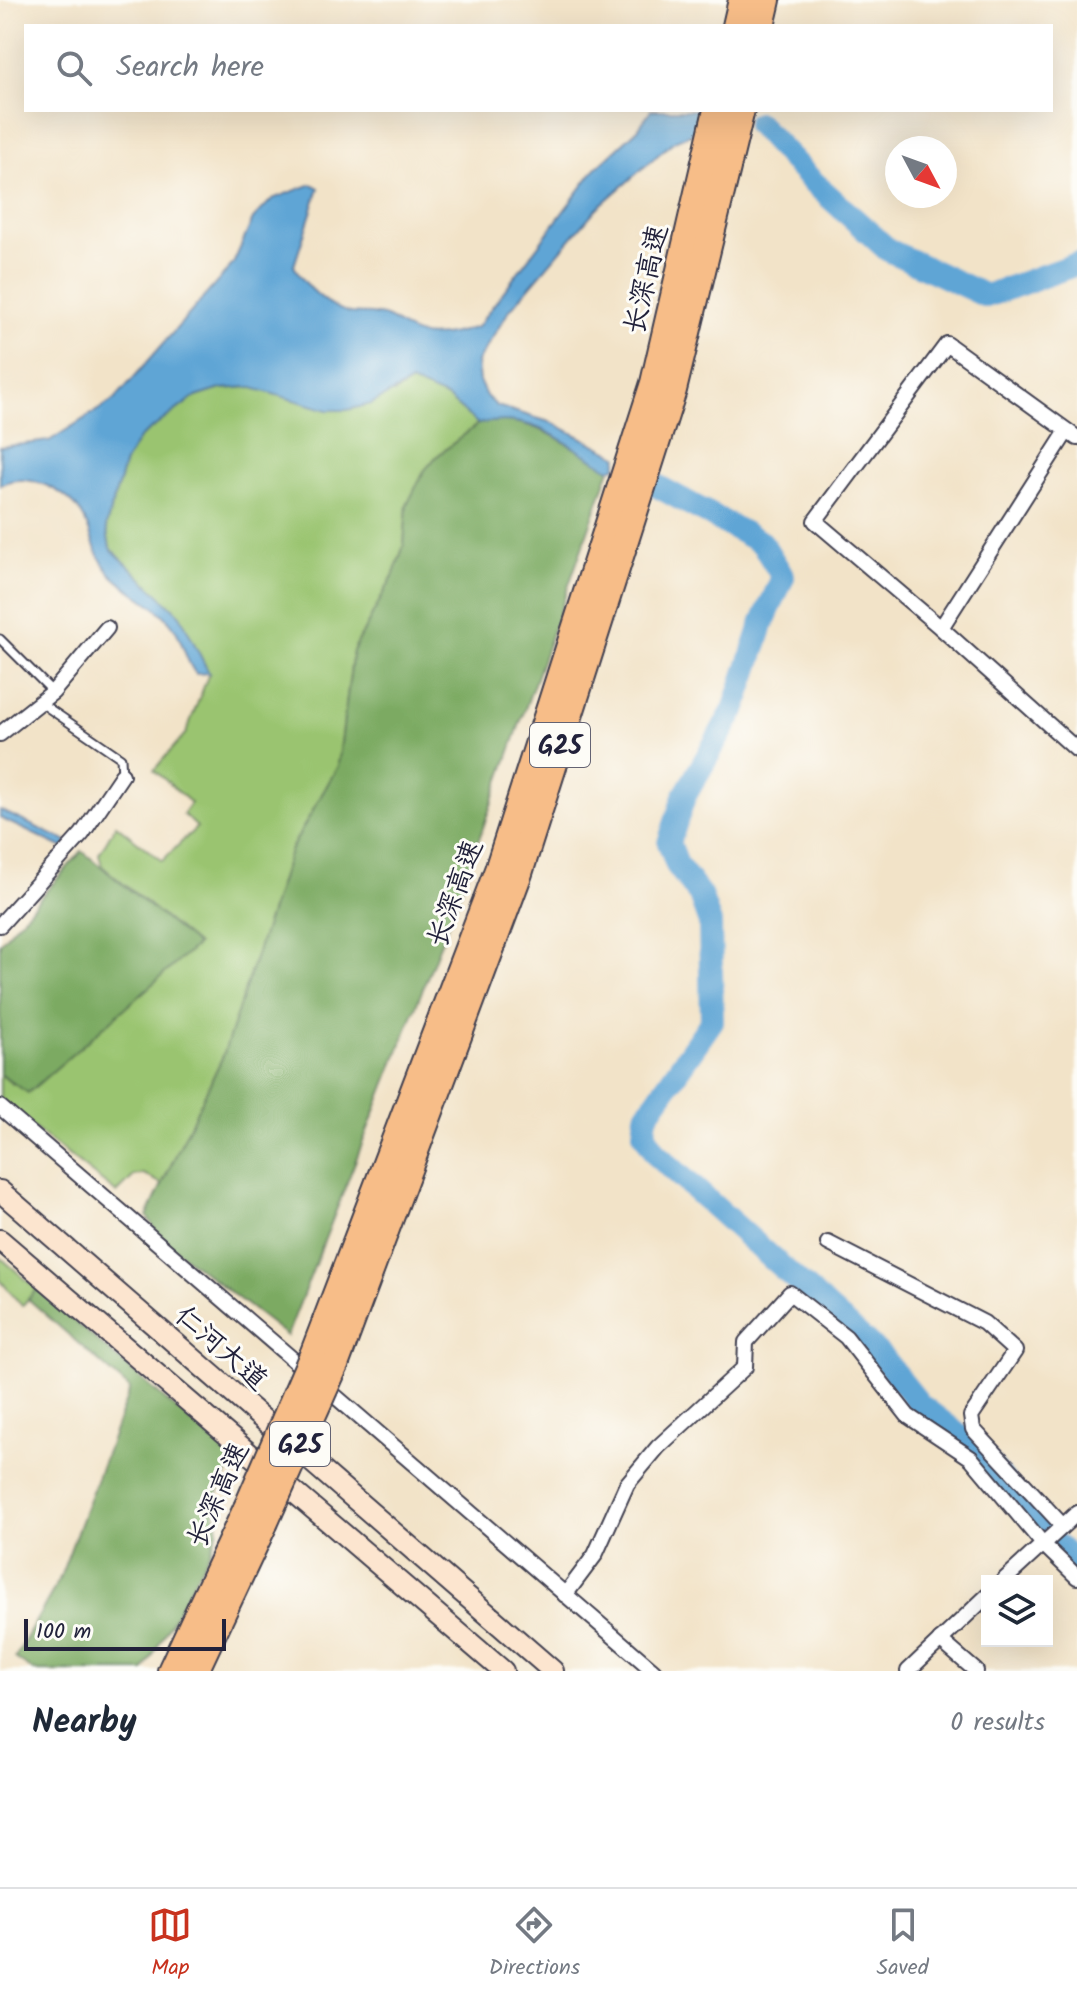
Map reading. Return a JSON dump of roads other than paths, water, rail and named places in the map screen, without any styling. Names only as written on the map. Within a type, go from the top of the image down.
[{"type":"highway","points":[[736,24],[742,0]]},
{"type":"highway","points":[[761,24],[767,0]]},
{"type":"highway","name":"长深高速","points":[[324,1360],[498,870],[654,383],[717,112]]},
{"type":"highway","name":"长深高速","points":[[195,1671],[256,1516],[324,1360],[524,858],[673,390],[741,112]]},
{"type":"highway","name":"长深高速","points":[[171,1671],[256,1516]]},
{"type":"main road","name":"仁河大道","points":[[0,1191],[553,1671]]},
{"type":"main road","points":[[0,1240],[503,1671]]},
{"type":"street","points":[[941,628],[1072,435],[947,344],[815,521],[1077,750]]},
{"type":"street","points":[[0,734],[53,692],[107,628]]},
{"type":"street","points":[[0,925],[82,834],[122,775]]},
{"type":"street","points":[[0,1107],[654,1671]]},
{"type":"street","points":[[828,1243],[984,1323],[1015,1351],[971,1416],[973,1429],[1060,1527]]},
{"type":"street","points":[[565,1595],[595,1555],[627,1484],[658,1447],[745,1367],[746,1342],[790,1293],[846,1337],[908,1416],[971,1458],[1077,1577]]},
{"type":"street","points":[[1009,1575],[1077,1513]]},
{"type":"street","points":[[908,1671],[981,1602]]},
{"type":"street","points":[[940,1640],[976,1671]]},
{"type":"lane","points":[[0,639],[53,692]]},
{"type":"lane","points":[[41,703],[121,758],[122,775]]},
{"type":"water","points":[[650,112],[706,112],[702,129],[674,141],[596,209],[509,311],[477,362],[479,381],[486,396],[497,406],[553,423],[618,456],[616,467],[610,469],[533,426],[498,421],[478,424],[448,398],[411,382],[371,404],[347,410],[328,410],[249,387],[221,389],[193,398],[139,438],[125,462],[106,526],[110,548],[180,615],[209,673],[196,674],[168,620],[110,573],[97,553],[84,518],[69,499],[35,482],[11,481],[0,485],[0,447],[49,441],[115,399],[233,264],[253,219],[272,199],[312,184],[319,188],[294,266],[310,288],[325,301],[351,313],[383,316],[416,334],[435,336],[457,333],[477,327],[596,168],[638,129]]},
{"type":"water","points":[[0,810],[68,842],[63,848],[0,818]]},
{"type":"waterway","points":[[758,124],[812,181],[888,250],[986,296],[1077,264]]},
{"type":"waterway","points":[[657,486],[762,543],[783,577],[763,622],[734,710],[684,797],[669,843],[677,865],[700,895],[710,923],[712,1021],[646,1116],[644,1133],[658,1156],[881,1356],[920,1405],[976,1448],[1056,1545],[1077,1565]]}]
